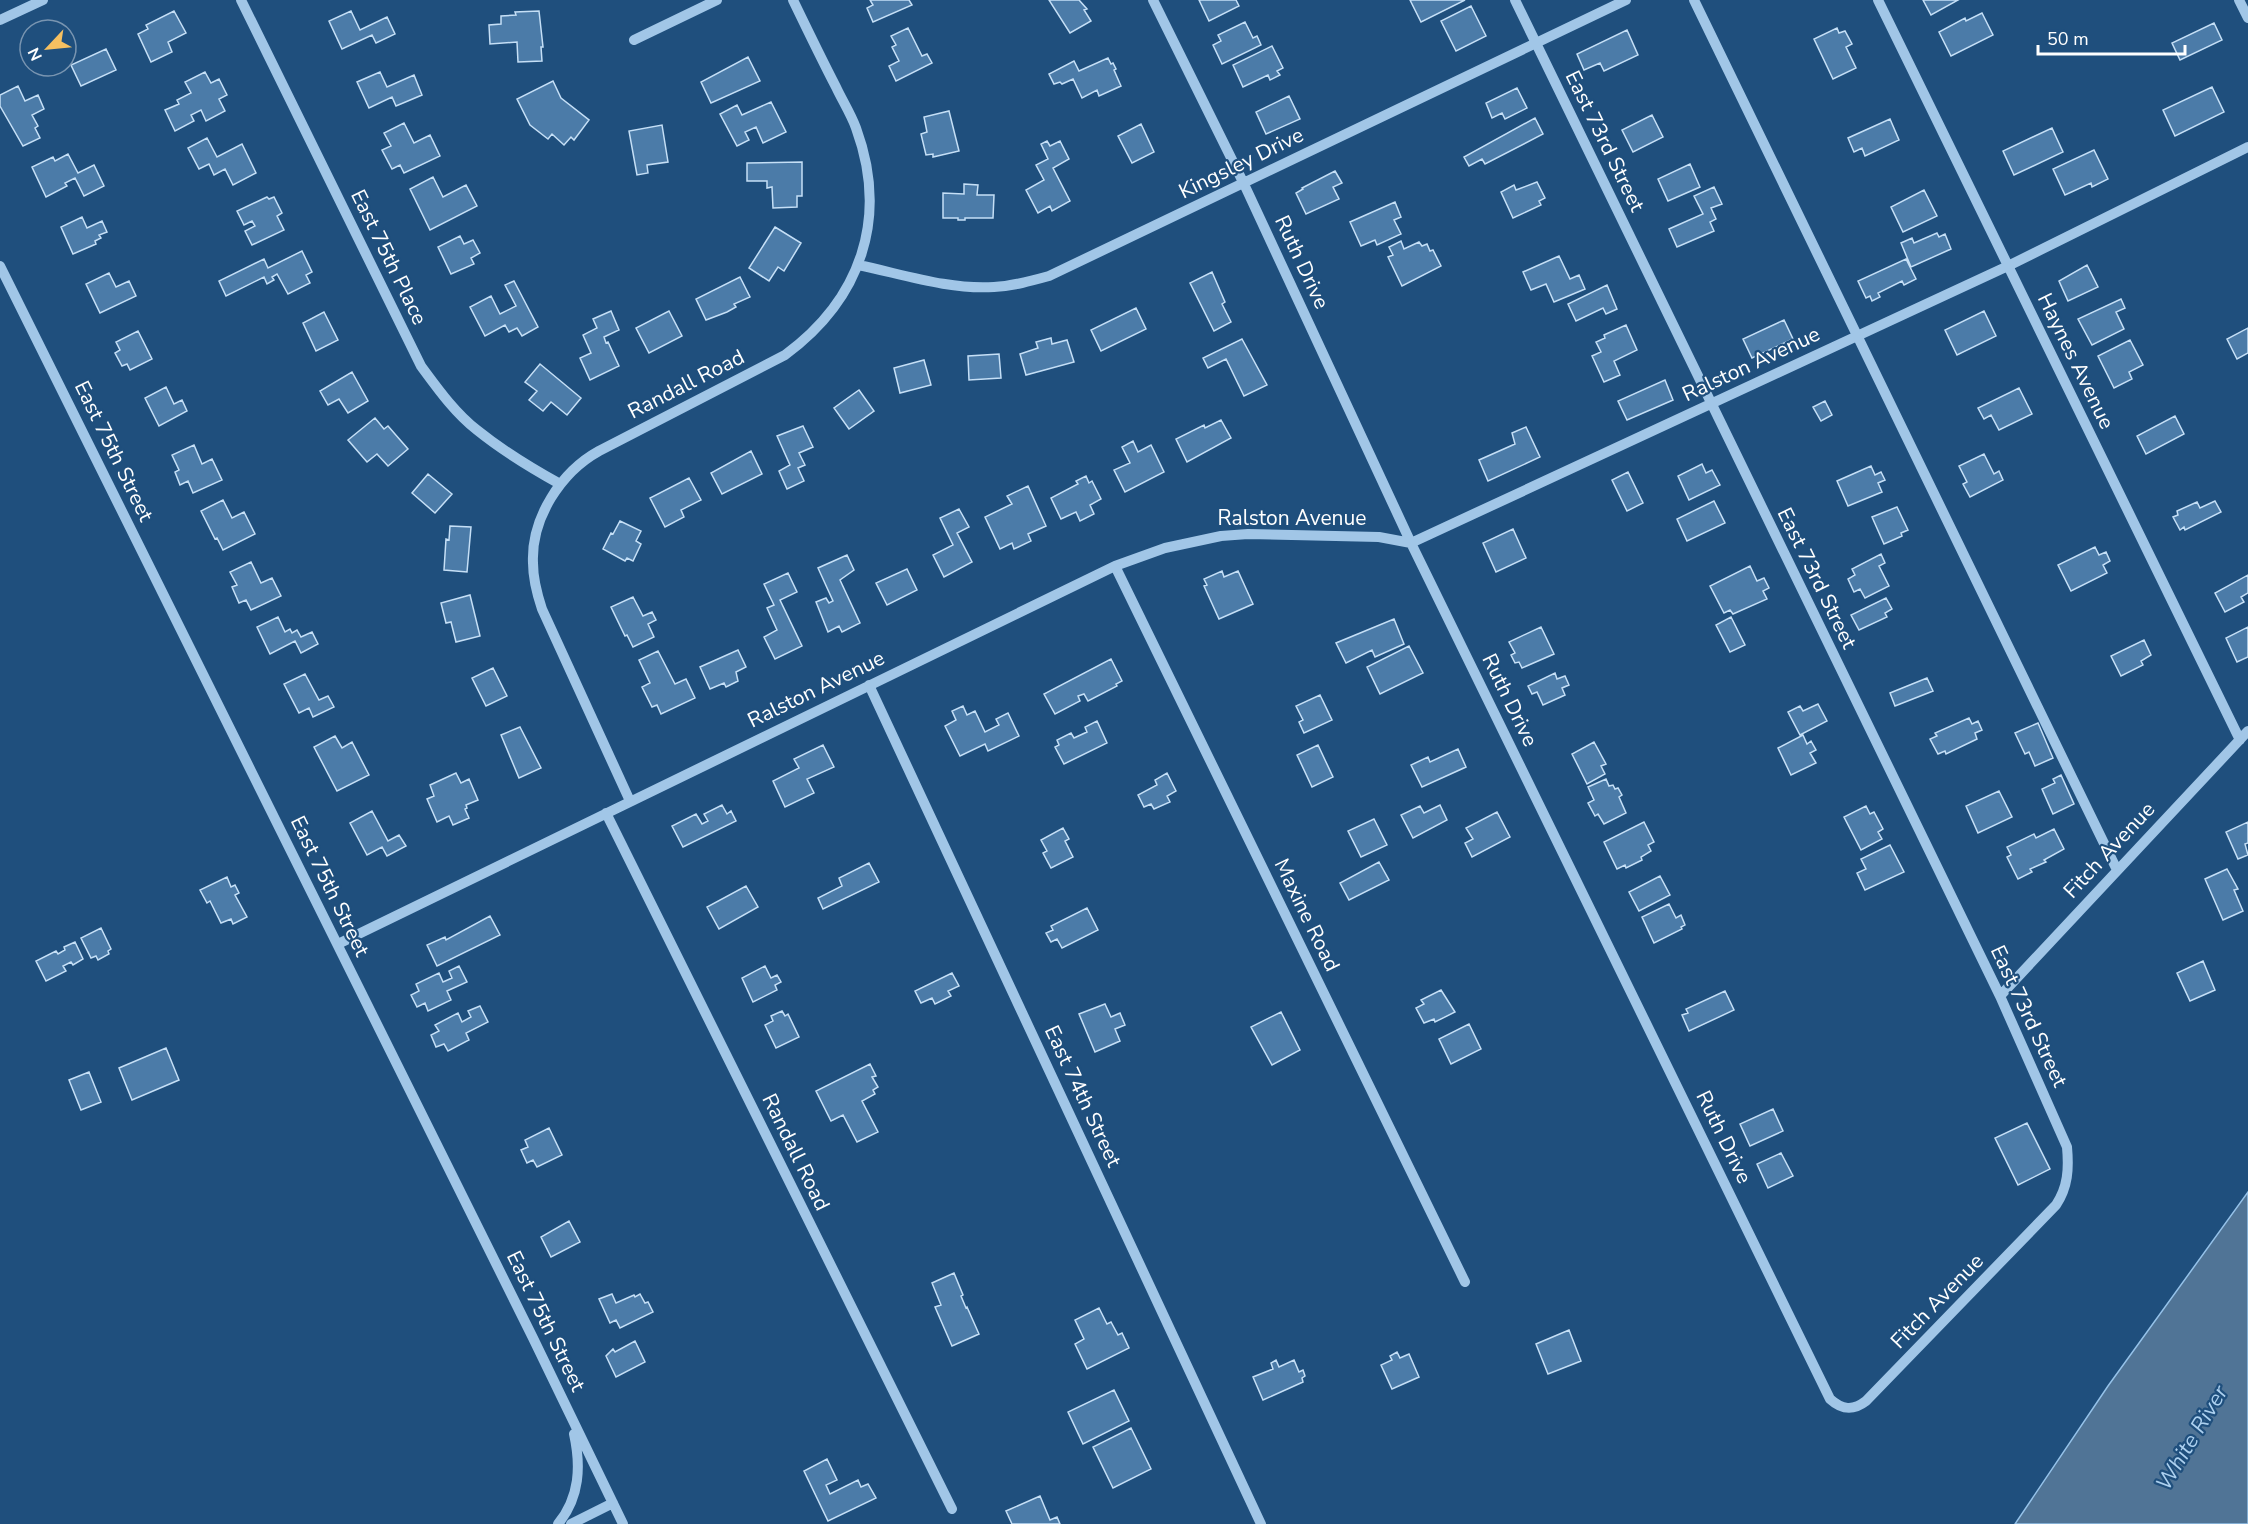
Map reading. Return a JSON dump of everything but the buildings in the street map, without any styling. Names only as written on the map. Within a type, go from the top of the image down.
[{"type":"street","points":[[0,20],[43,0]]},
{"type":"street","name":"East 75th Place","points":[[241,0],[421,366],[443,396],[475,429],[520,462],[560,484]]},
{"type":"street","points":[[634,40],[717,0]]},
{"type":"street","name":"Randall Road","points":[[630,801],[542,609],[536,591],[533,563],[537,535],[542,517],[560,484],[576,467],[594,453],[778,360],[800,344],[826,319],[837,304],[858,265],[868,228],[870,191],[866,163],[856,127],[793,0]]},
{"type":"street","name":"Ruth Drive","points":[[1153,0],[1244,184],[1411,543],[1830,1399],[1845,1408]]},
{"type":"street","name":"East 73rd Street","points":[[1515,0],[2000,996],[2063,1135],[2069,1165],[2067,1178]]},
{"type":"street","name":"Kingsley Drive","points":[[858,265],[956,286],[994,287],[1021,284],[1066,269],[1626,0]]},
{"type":"street","points":[[1694,0],[2117,870]]},
{"type":"street","name":"Haynes Avenue","points":[[1878,0],[2240,740]]},
{"type":"street","points":[[2240,0],[2248,18]]},
{"type":"street","name":"Ralston Avenue","points":[[338,944],[1115,566],[1173,546],[1221,536],[1248,534],[1379,537],[1411,543],[2008,266],[2248,147]]},
{"type":"street","name":"East 75th Street","points":[[0,266],[338,944],[623,1524]]},
{"type":"street","name":"Maxine Road","points":[[1115,566],[1465,1282]]},
{"type":"street","name":"East 74th Street","points":[[869,686],[1261,1524]]},
{"type":"street","name":"Fitch Avenue","points":[[2000,996],[2248,731]]},
{"type":"street","name":"Randall Road","points":[[606,813],[952,1509]]},
{"type":"street","name":"Fitch Avenue","points":[[1845,1408],[1854,1408],[1866,1401],[1964,1301],[2056,1205],[2067,1178]]},
{"type":"street","points":[[558,1524],[571,1504],[577,1489],[577,1447],[567,1410]]},
{"type":"street","points":[[571,1524],[612,1503]]},
{"type":"water","name":"White River","points":[[2248,1192],[2248,1524],[2015,1524],[2108,1386]]}]
